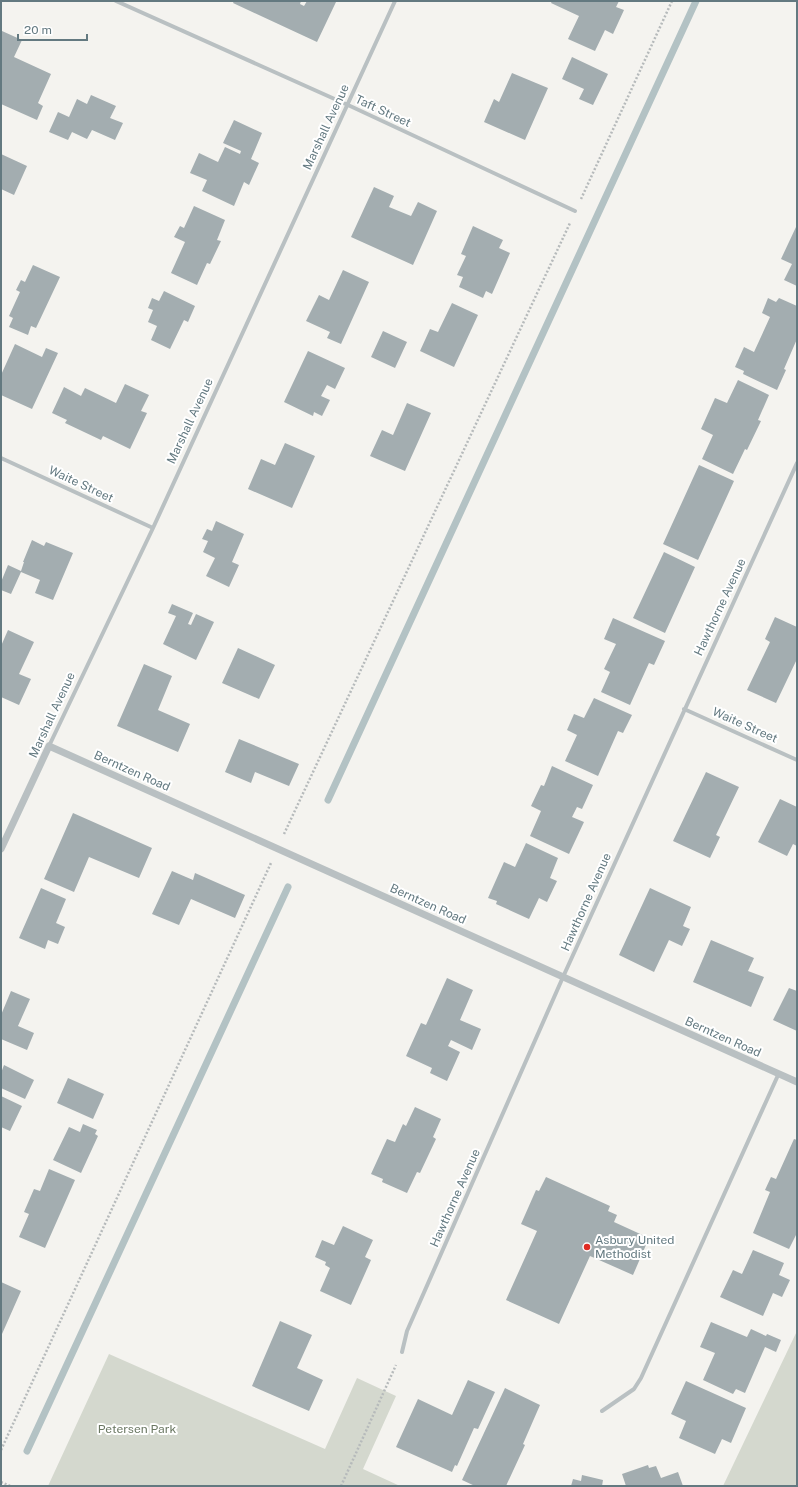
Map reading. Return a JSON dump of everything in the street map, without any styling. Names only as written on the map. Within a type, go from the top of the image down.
[{"type":"street","name":"Taft Street","points":[[116,1],[348,105],[575,211]]},
{"type":"street","name":"Marshall Avenue","points":[[1,850],[153,528],[395,1]]},
{"type":"street","name":"Waite Street","points":[[1,458],[153,528]]},
{"type":"street","name":"Hawthorne Avenue","points":[[402,1352],[407,1332],[563,978],[797,463]]},
{"type":"street","name":"Waite Street","points":[[684,709],[797,760]]},
{"type":"street","name":"Berntzen Road","points":[[49,746],[797,1082]]},
{"type":"street","points":[[602,1411],[634,1389],[641,1378],[779,1073]]},
{"type":"path","points":[[1,1450],[277,848],[672,1]]},
{"type":"path","points":[[342,1486],[402,1352]]},
{"type":"path","points":[[1,1482],[10,1486]]},
{"type":"green space","points":[[797,1331],[797,1486],[723,1486]]},
{"type":"green space","name":"Petersen Park","points":[[109,1354],[325,1449],[357,1378],[396,1396],[363,1469],[400,1486],[48,1486]]},
{"type":"building","points":[[234,1],[301,1],[300,4],[304,6],[307,1],[336,2],[317,42],[233,3]]},
{"type":"building","points":[[552,1],[619,1],[616,7],[624,10],[613,34],[605,30],[595,51],[568,39],[579,16],[551,3]]},
{"type":"building","points":[[2,31],[22,40],[14,57],[51,74],[38,103],[43,106],[37,120],[1,104]]},
{"type":"building","points":[[572,57],[608,74],[593,105],[579,99],[584,89],[562,79]]},
{"type":"building","points":[[512,73],[548,88],[525,140],[484,122],[494,99],[499,102]]},
{"type":"building","points":[[91,95],[116,106],[110,118],[123,123],[115,140],[92,130],[87,139],[72,132],[68,140],[49,132],[58,112],[69,117],[77,99],[87,104]]},
{"type":"building","points":[[234,120],[262,133],[251,159],[259,163],[249,185],[244,182],[234,206],[202,191],[207,180],[190,173],[199,153],[218,162],[225,147],[240,154],[241,151],[223,143]]},
{"type":"building","points":[[1,154],[27,166],[14,195],[1,189]]},
{"type":"building","points":[[374,187],[394,196],[389,207],[411,216],[418,202],[437,211],[413,265],[351,237]]},
{"type":"building","points":[[194,206],[225,220],[217,240],[221,241],[210,264],[207,263],[197,285],[171,273],[185,242],[174,237],[180,226],[184,228]]},
{"type":"building","points":[[473,226],[503,240],[499,248],[510,253],[492,294],[486,291],[483,298],[459,287],[463,277],[457,275],[466,256],[461,254]]},
{"type":"building","points":[[796,227],[797,286],[784,280],[792,264],[781,259]]},
{"type":"building","points":[[33,265],[60,277],[36,328],[31,326],[28,335],[9,327],[13,318],[9,316],[20,292],[16,290],[21,280],[25,282]]},
{"type":"building","points":[[343,270],[369,282],[341,344],[327,338],[330,332],[306,321],[319,295],[329,300]]},
{"type":"building","points":[[164,291],[195,306],[188,322],[184,320],[170,349],[151,340],[157,326],[148,322],[153,310],[148,308],[152,298],[159,301]]},
{"type":"building","points":[[768,298],[776,302],[779,298],[797,306],[797,339],[777,390],[743,374],[744,371],[735,367],[744,347],[754,352],[770,317],[762,313]]},
{"type":"building","points":[[452,303],[478,315],[454,367],[420,351],[430,329],[438,332]]},
{"type":"building","points":[[383,331],[407,342],[395,368],[371,357]]},
{"type":"building","points":[[15,344],[42,357],[46,348],[58,353],[32,409],[1,395],[1,375]]},
{"type":"building","points":[[308,351],[345,368],[335,389],[327,385],[321,396],[330,400],[322,416],[314,412],[313,416],[284,402]]},
{"type":"building","points":[[738,380],[769,395],[758,420],[761,421],[733,474],[702,459],[713,435],[701,429],[715,398],[727,403]]},
{"type":"building","points":[[125,384],[149,395],[141,411],[147,413],[130,449],[103,436],[101,440],[65,423],[67,420],[52,413],[64,387],[81,396],[85,388],[116,403]]},
{"type":"building","points":[[407,403],[431,413],[405,471],[370,456],[382,430],[393,435]]},
{"type":"building","points":[[285,443],[315,456],[292,508],[248,489],[261,459],[275,465]]},
{"type":"building","points":[[699,465],[734,481],[698,560],[663,544]]},
{"type":"building","points":[[216,521],[244,534],[232,562],[239,565],[229,587],[206,576],[215,558],[203,552],[208,541],[202,539],[207,529],[212,531]]},
{"type":"building","points":[[32,540],[44,546],[46,542],[73,553],[53,600],[35,593],[40,580],[21,572],[11,594],[1,590],[1,582],[8,565],[21,571]]},
{"type":"building","points":[[664,552],[695,567],[665,633],[633,618]]},
{"type":"building","points":[[172,604],[193,613],[188,624],[191,625],[196,614],[214,622],[196,660],[163,644],[176,616],[168,613]]},
{"type":"building","points":[[775,617],[797,627],[797,659],[776,703],[747,690],[770,642],[765,639]]},
{"type":"building","points":[[613,618],[665,641],[654,665],[649,663],[630,705],[601,692],[610,672],[604,669],[616,644],[604,639]]},
{"type":"building","points":[[8,630],[34,642],[19,674],[31,679],[19,705],[1,697],[1,646]]},
{"type":"building","points":[[238,648],[275,665],[259,699],[222,683]]},
{"type":"building","points":[[144,664],[172,676],[158,710],[190,724],[178,752],[117,726]]},
{"type":"building","points":[[594,698],[632,715],[623,733],[618,731],[598,776],[565,761],[577,735],[567,730],[574,714],[584,718]]},
{"type":"building","points":[[239,739],[299,764],[289,786],[255,772],[251,783],[225,772]]},
{"type":"building","points":[[552,766],[593,785],[582,809],[577,807],[572,817],[584,822],[569,854],[530,836],[541,811],[531,806],[541,785],[544,786]]},
{"type":"building","points":[[706,772],[739,787],[716,835],[720,837],[710,858],[673,841]]},
{"type":"building","points":[[780,799],[797,807],[797,846],[793,844],[787,856],[758,842]]},
{"type":"building","points":[[73,813],[152,848],[139,878],[89,857],[74,892],[44,879]]},
{"type":"building","points":[[526,843],[558,858],[550,878],[557,881],[547,902],[539,898],[529,919],[496,904],[497,901],[488,898],[504,862],[515,867]]},
{"type":"building","points":[[172,871],[193,880],[195,873],[245,895],[235,918],[191,899],[179,925],[152,914]]},
{"type":"building","points":[[41,888],[66,899],[56,923],[65,927],[58,944],[48,940],[45,949],[19,938]]},
{"type":"building","points":[[650,888],[691,907],[683,926],[690,929],[682,946],[669,940],[654,972],[619,955]]},
{"type":"building","points":[[711,940],[754,958],[748,971],[764,977],[751,1007],[693,982]]},
{"type":"building","points":[[447,978],[473,990],[460,1020],[481,1029],[472,1050],[451,1040],[448,1046],[460,1052],[447,1081],[430,1073],[432,1068],[406,1056],[421,1023],[426,1025]]},
{"type":"building","points":[[789,988],[797,991],[797,1031],[773,1020]]},
{"type":"building","points":[[11,991],[30,999],[18,1026],[34,1033],[27,1050],[1,1039],[1,1015]]},
{"type":"building","points":[[4,1065],[34,1080],[25,1099],[1,1088],[1,1073]]},
{"type":"building","points":[[68,1078],[104,1094],[93,1119],[57,1103]]},
{"type":"building","points":[[1,1096],[22,1106],[10,1131],[1,1127]]},
{"type":"building","points":[[415,1107],[441,1119],[433,1137],[436,1139],[420,1173],[417,1172],[407,1193],[382,1182],[383,1179],[371,1174],[387,1139],[395,1142],[403,1124],[406,1126]]},
{"type":"building","points":[[83,1124],[97,1130],[95,1134],[98,1136],[81,1173],[53,1160],[69,1127],[80,1132]]},
{"type":"building","points":[[794,1139],[797,1140],[797,1233],[789,1249],[753,1233],[770,1192],[765,1190],[771,1177],[776,1179]]},
{"type":"building","points":[[49,1169],[75,1180],[45,1248],[19,1237],[29,1214],[24,1212],[34,1189],[40,1191]]},
{"type":"building","name":"Asbury United Methodist","points":[[546,1177],[610,1206],[608,1211],[617,1215],[614,1222],[649,1238],[633,1275],[590,1256],[559,1324],[506,1300],[537,1231],[521,1224],[536,1190],[539,1191]]},
{"type":"building","points":[[343,1226],[373,1240],[365,1257],[371,1260],[351,1305],[320,1291],[330,1268],[325,1265],[326,1262],[315,1257],[322,1240],[334,1245]]},
{"type":"building","points":[[753,1250],[784,1263],[779,1275],[790,1280],[782,1297],[773,1293],[763,1316],[720,1297],[733,1270],[742,1274]]},
{"type":"building","points":[[1,1282],[21,1291],[2,1334],[1,1333]]},
{"type":"building","points":[[280,1321],[312,1335],[297,1368],[323,1380],[309,1411],[252,1386]]},
{"type":"building","points":[[711,1322],[747,1337],[751,1329],[766,1336],[767,1334],[781,1340],[776,1352],[765,1347],[745,1393],[736,1389],[733,1394],[703,1380],[715,1353],[700,1347]]},
{"type":"building","points":[[468,1380],[495,1392],[478,1429],[474,1428],[457,1466],[455,1465],[452,1472],[396,1447],[418,1399],[452,1415]]},
{"type":"building","points":[[686,1381],[746,1408],[731,1443],[722,1439],[715,1454],[679,1438],[686,1421],[671,1414]]},
{"type":"building","points":[[505,1388],[540,1405],[523,1444],[525,1445],[506,1486],[475,1486],[462,1480]]},
{"type":"building","points":[[648,1465],[649,1468],[656,1466],[661,1478],[678,1472],[683,1486],[626,1486],[622,1474]]},
{"type":"building","points":[[582,1475],[603,1480],[602,1486],[571,1486],[573,1479],[581,1481]]},
{"type":"waterway","points":[[328,800],[696,1]]},
{"type":"waterway","points":[[27,1451],[288,887]]},
{"type":"place","name":"Asbury United Methodist","points":[[587,1247]]}]
